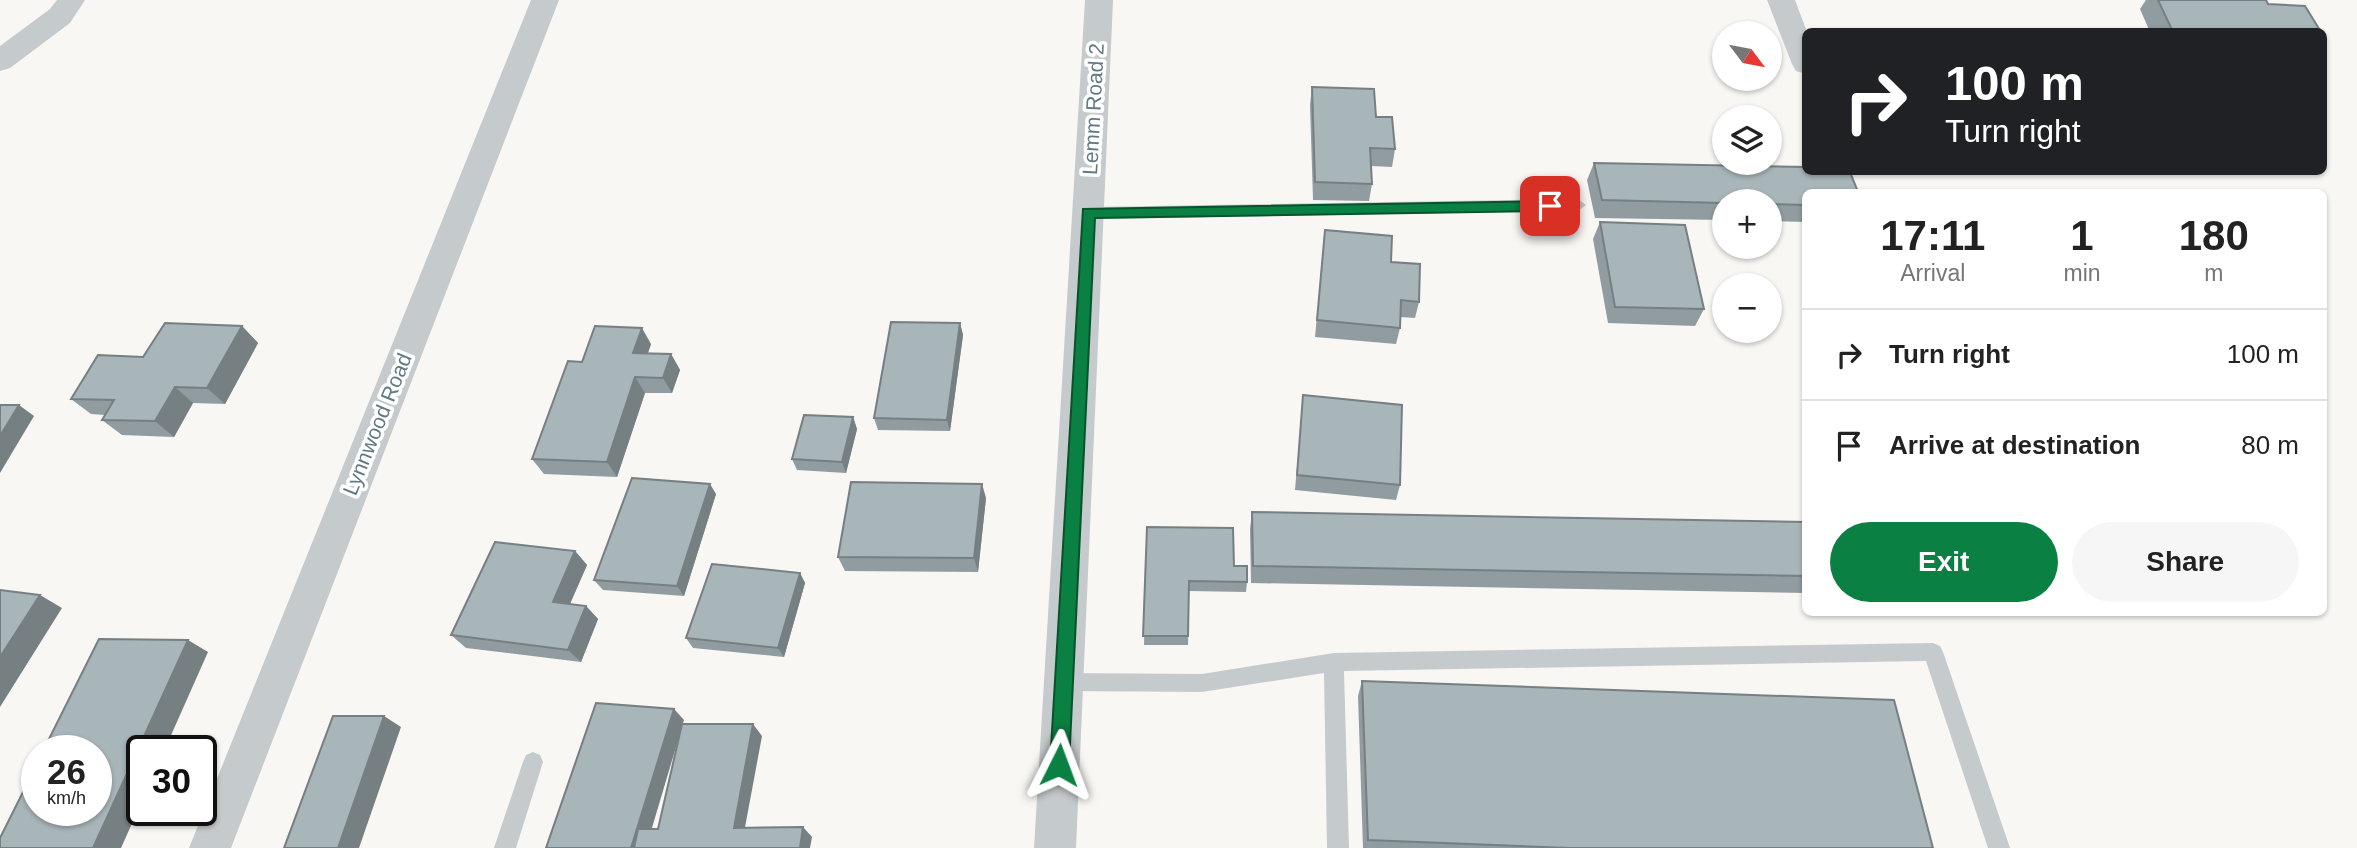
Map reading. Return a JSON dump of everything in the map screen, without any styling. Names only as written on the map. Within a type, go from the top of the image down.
[{"type":"street","points":[[0,61],[60,16],[71,0]]},
{"type":"street","name":"Lynnwood Road","points":[[210,848],[545,0]]},
{"type":"street","name":"Lemm Road 2","points":[[1055,848],[1099,0]]},
{"type":"street","points":[[1781,0],[1802,54]]},
{"type":"lane","points":[[1088,213],[1578,205]]},
{"type":"lane","points":[[1064,682],[1202,684],[1334,662],[1933,652],[1999,848]]},
{"type":"lane","points":[[1334,662],[1338,848]]},
{"type":"lane","points":[[505,848],[533,762]]},
{"type":"building","points":[[2158,0],[2266,0],[2268,4],[2305,6],[2319,28],[2171,28]]},
{"type":"building","points":[[1312,87],[1374,89],[1376,117],[1392,117],[1395,149],[1370,148],[1372,184],[1315,182]]},
{"type":"building","points":[[1594,163],[1712,165],[1712,175],[1782,175],[1782,167],[1802,167],[1802,175],[1851,175],[1857,189],[1802,189],[1802,205],[1782,204],[1782,189],[1712,189],[1712,203],[1602,200]]},
{"type":"building","points":[[1600,222],[1685,225],[1704,309],[1615,307]]},
{"type":"building","points":[[1325,230],[1392,236],[1391,262],[1420,264],[1419,302],[1401,300],[1400,328],[1317,320]]},
{"type":"building","points":[[891,322],[960,323],[947,420],[874,418]]},
{"type":"building","points":[[165,323],[242,326],[207,388],[175,387],[155,421],[102,420],[114,400],[71,399],[98,355],[143,357]]},
{"type":"building","points":[[595,326],[642,328],[633,353],[671,354],[663,378],[635,377],[607,462],[532,459],[568,361],[582,362]]},
{"type":"building","points":[[1303,395],[1402,405],[1400,485],[1297,475]]},
{"type":"building","points":[[0,405],[19,405],[0,436]]},
{"type":"building","points":[[804,415],[853,417],[842,462],[792,459]]},
{"type":"building","points":[[632,478],[710,484],[677,586],[594,580]]},
{"type":"building","points":[[851,482],[982,484],[974,558],[838,557]]},
{"type":"building","points":[[1252,512],[1802,522],[1802,576],[1253,566]]},
{"type":"building","points":[[1147,527],[1233,528],[1234,566],[1247,566],[1247,582],[1189,581],[1188,636],[1143,636]]},
{"type":"building","points":[[495,542],[575,551],[553,602],[586,606],[568,650],[451,635]]},
{"type":"building","points":[[712,564],[800,573],[778,648],[686,638]]},
{"type":"building","points":[[0,590],[40,595],[0,657]]},
{"type":"building","points":[[99,639],[188,640],[145,735],[126,735],[126,776],[112,806],[112,735],[51,735]]},
{"type":"building","points":[[1362,681],[1894,700],[1933,848],[1569,848],[1368,840]]},
{"type":"building","points":[[596,703],[674,709],[631,848],[546,848]]},
{"type":"building","points":[[333,716],[384,716],[338,848],[284,848]]},
{"type":"building","points":[[682,724],[753,724],[734,828],[803,827],[800,848],[634,848],[638,829],[658,829]]},
{"type":"building","points":[[21,796],[21,826],[103,826],[93,848],[0,848],[0,838]]},
{"type":"route","points":[[1059,765],[1088,213],[1550,206]]}]
